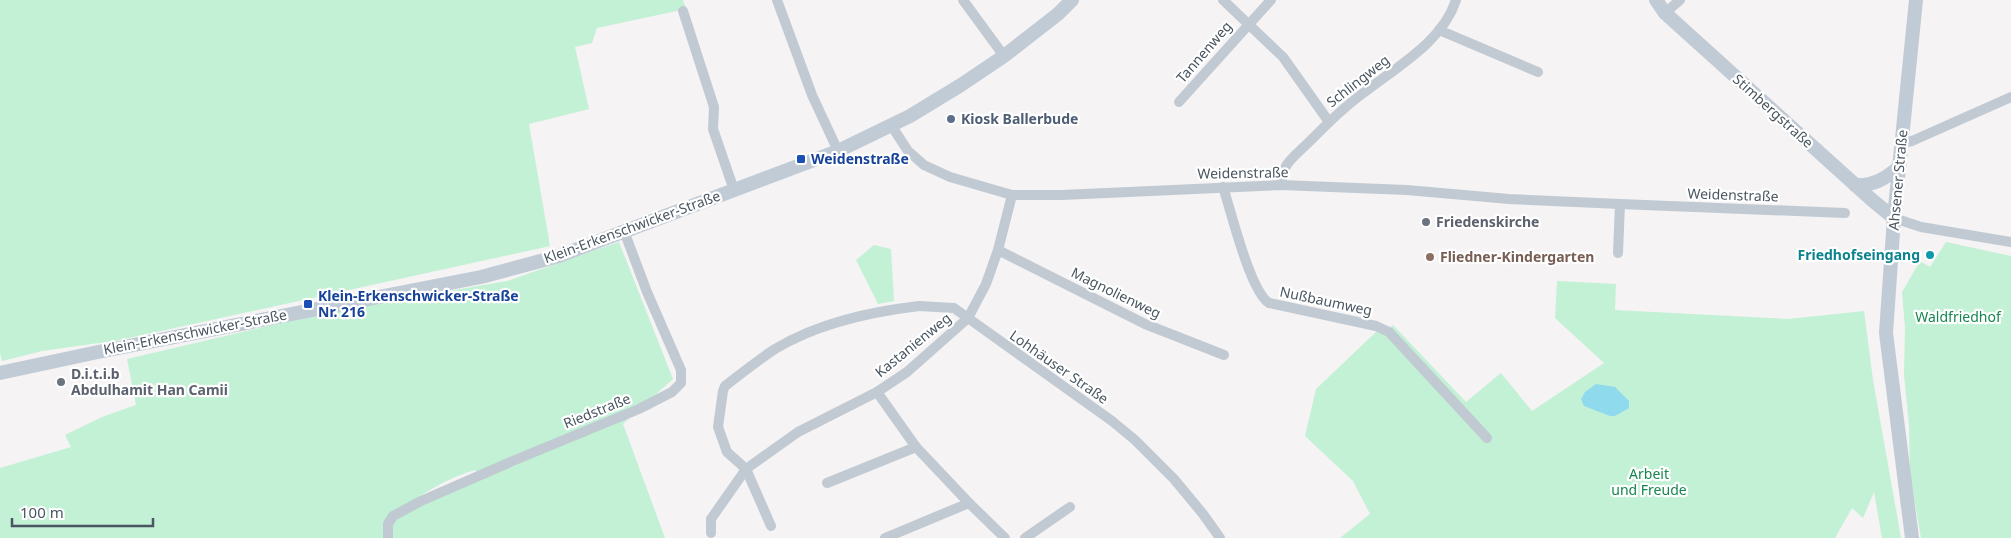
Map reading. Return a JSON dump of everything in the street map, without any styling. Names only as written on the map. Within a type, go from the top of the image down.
[{"type":"street","points":[[777,0],[812,95],[838,151]]},
{"type":"street","points":[[963,0],[1004,56]]},
{"type":"street","name":"Klein-Erkenschwicker-Straße","points":[[0,373],[481,277],[559,256],[838,151],[891,125],[961,85],[1004,56],[1058,14],[1072,0]]},
{"type":"street","points":[[1224,0],[1283,57],[1329,122]]},
{"type":"street","name":"Tannenweg","points":[[1179,102],[1270,0]]},
{"type":"street","name":"Schlingweg","points":[[1281,185],[1282,170],[1288,162],[1329,122],[1365,91],[1403,64],[1439,30],[1456,0]]},
{"type":"street","name":"Stimbergstraße","points":[[1656,0],[1665,13],[1888,215],[1894,218]]},
{"type":"street","points":[[1665,13],[1680,0]]},
{"type":"street","name":"Ahsener Straße","points":[[1912,538],[1886,333],[1894,218],[1916,0]]},
{"type":"street","points":[[683,11],[714,107],[713,129],[734,190]]},
{"type":"street","points":[[1439,30],[1538,72]]},
{"type":"street","points":[[1902,143],[1912,141],[2011,97]]},
{"type":"street","name":"Weidenstraße","points":[[891,125],[908,151],[924,164],[950,177],[1012,194],[1062,195],[1281,185],[1407,190],[1620,204],[1846,213]]},
{"type":"street","points":[[1855,185],[1865,186],[1882,180],[1899,167]]},
{"type":"street","name":"Nußbaumweg","points":[[1223,187],[1252,276],[1263,299],[1269,303],[1376,326],[1389,332],[1487,438]]},
{"type":"street","points":[[968,318],[986,284],[998,250],[1012,194]]},
{"type":"street","points":[[1618,253],[1620,204]]},
{"type":"street","points":[[1894,218],[1921,227],[2011,242]]},
{"type":"street","name":"Riedstraße","points":[[388,538],[388,524],[393,516],[515,460],[639,409],[672,392],[681,383],[681,370],[647,292],[624,231]]},
{"type":"street","name":"Magnolienweg","points":[[998,250],[1145,324],[1224,355]]},
{"type":"street","name":"Kastanienweg","points":[[711,533],[711,519],[746,469],[798,432],[877,392],[907,372],[968,318],[954,308],[938,306],[886,310],[844,319],[810,332],[777,348],[725,386],[718,426],[727,452],[746,469],[771,526]]},
{"type":"street","name":"Lohhäuser Straße","points":[[968,318],[1112,421],[1135,440],[1174,479],[1220,538]]},
{"type":"street","points":[[877,392],[916,447],[1005,538]]},
{"type":"street","points":[[827,483],[916,447]]},
{"type":"street","points":[[885,538],[969,503]]},
{"type":"street","points":[[1025,538],[1070,507]]},
{"type":"green space","points":[[0,0],[683,0],[686,9],[597,28],[592,43],[575,47],[589,109],[529,124],[550,246],[120,340],[42,351],[2,361],[0,353]]},
{"type":"green space","points":[[619,242],[673,379],[623,424],[665,538],[0,538],[0,468],[71,447],[65,435],[102,417],[136,405],[127,359],[327,312],[507,281]],"holes":[[[475,470],[478,478],[386,519],[451,479]]]},
{"type":"green space","name":"Waldfriedhof","points":[[1946,242],[2011,256],[2011,538],[1921,538],[1910,474],[1909,425],[1904,375],[1905,328],[1902,292],[1920,261],[1930,267]]},
{"type":"green space","points":[[874,245],[891,249],[894,301],[878,304],[856,260]]},
{"type":"green space","name":"Arbeit und Freude","points":[[1557,281],[1616,284],[1615,310],[1788,319],[1864,311],[1873,380],[1901,538],[1882,538],[1874,492],[1863,518],[1852,508],[1835,538],[1340,538],[1370,514],[1353,481],[1305,436],[1316,389],[1377,331],[1384,333],[1393,325],[1466,402],[1501,373],[1532,411],[1604,363],[1555,318]]},
{"type":"water","points":[[1596,384],[1615,387],[1629,401],[1629,408],[1615,416],[1610,416],[1584,406],[1581,399],[1585,392]]},
{"type":"place","name":"Kiosk Ballerbude","points":[[951,119]]},
{"type":"place","name":"Weidenstraße","points":[[801,159]]},
{"type":"place","name":"Friedenskirche","points":[[1426,222]]},
{"type":"place","name":"Friedhofseingang","points":[[1930,255]]},
{"type":"place","name":"Fliedner-Kindergarten","points":[[1430,257]]},
{"type":"place","name":"Klein-Erkenschwicker-Straße Nr. 216","points":[[308,304]]},
{"type":"place","name":"D.i.t.i.b Abdulhamit Han Camii","points":[[61,382]]}]
